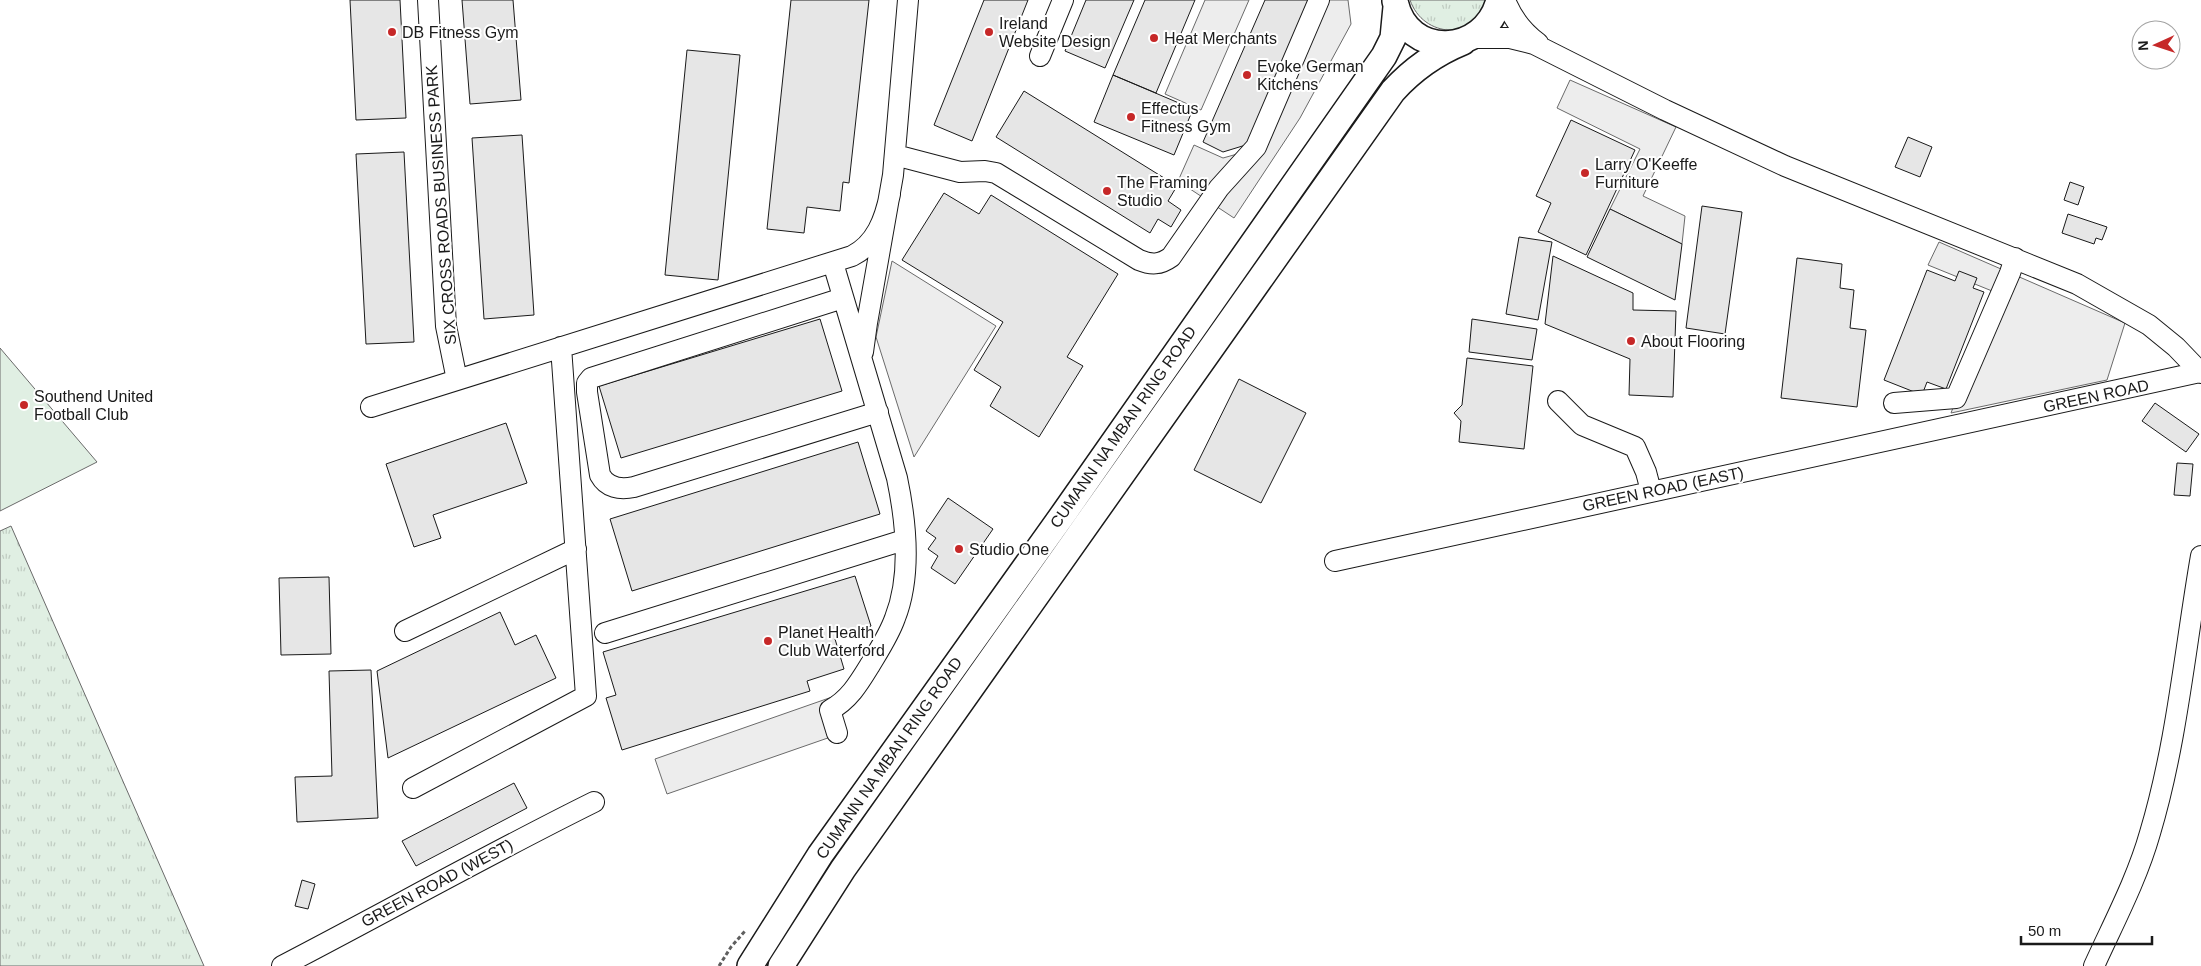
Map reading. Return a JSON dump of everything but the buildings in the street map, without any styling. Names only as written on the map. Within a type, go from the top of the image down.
[{"type":"main road","name":"CUMANN NA MBAN RING ROAD","points":[[782,966],[843,869],[1393,91],[1406,77],[1429,59],[1468,40],[1487,26],[1499,0]]},
{"type":"main road","name":"CUMANN NA MBAN RING ROAD","points":[[750,966],[820,855],[1064,513],[1384,56],[1392,38],[1395,3]]},
{"type":"main road","points":[[1395,3],[1400,15],[1411,30],[1426,40],[1445,44],[1468,40]]},
{"type":"street","name":"SIX CROSS ROADS BUSINESS PARK","points":[[428,0],[445,313],[449,347],[457,380]]},
{"type":"street","points":[[866,373],[863,360],[866,330],[895,155],[908,0]]},
{"type":"street","points":[[1040,56],[1064,0]]},
{"type":"street","points":[[895,155],[960,172],[985,171],[996,173],[1134,257],[1150,264],[1161,263],[1175,252],[1218,188],[1256,147],[1319,0]]},
{"type":"street","points":[[1505,0],[1522,29],[1545,48]]},
{"type":"street","points":[[1468,40],[1510,38],[1525,40],[1545,48],[1665,110],[1785,166],[2077,284],[2130,312],[2164,336],[2201,373]]},
{"type":"street","points":[[371,407],[833,263],[856,254],[870,242],[883,220],[890,194]]},
{"type":"street","points":[[1894,403],[1956,398],[2015,258]]},
{"type":"street","points":[[833,263],[899,489],[904,540],[902,593],[891,627],[859,683],[845,701],[830,710],[836,734]]},
{"type":"street","points":[[843,298],[591,378],[587,386],[587,392],[600,475],[604,482],[611,486],[622,488],[634,487],[878,412]]},
{"type":"street","points":[[413,788],[586,696],[561,347]]},
{"type":"street","name":"GREEN ROAD","points":[[1992,418],[2201,373]]},
{"type":"street","points":[[1558,402],[1582,424],[1636,447],[1651,491]]},
{"type":"street","name":"GREEN ROAD (EAST)","points":[[1335,561],[1992,418]]},
{"type":"street","points":[[605,633],[904,540]]},
{"type":"street","points":[[405,631],[576,549]]},
{"type":"street","points":[[2094,966],[2141,861],[2159,802],[2172,736],[2201,556]]},
{"type":"street","name":"GREEN ROAD (WEST)","points":[[282,966],[507,846],[594,802]]},
{"type":"green space","points":[[1410,0],[1486,0],[1480,14],[1472,23],[1461,28],[1449,30],[1437,28],[1426,22],[1417,13]]},
{"type":"green space","name":"Southend United Football Club","points":[[0,348],[97,462],[0,511]]},
{"type":"green space","points":[[11,526],[204,966],[0,966],[0,531]]},
{"type":"shaded area","points":[[1205,0],[1249,0],[1201,110],[1165,94]]},
{"type":"shaded area","points":[[1315,0],[1348,0],[1351,24],[1300,118],[1234,218],[1178,181],[1194,145],[1223,158],[1248,151]]},
{"type":"shaded area","points":[[1570,80],[1676,127],[1643,196],[1685,216],[1682,244],[1610,209],[1640,149],[1557,108]]},
{"type":"shaded area","points":[[1939,242],[2125,323],[2107,380],[1951,413],[1997,293],[1928,265]]},
{"type":"shaded area","points":[[892,261],[996,326],[914,457],[876,337]]},
{"type":"shaded area","points":[[832,697],[845,732],[667,794],[655,759]]},
{"type":"place","name":"DB Fitness Gym","points":[[392,32]]},
{"type":"place","name":"Ireland Website Design","points":[[989,32]]},
{"type":"place","name":"Heat Merchants","points":[[1154,38]]},
{"type":"place","name":"Evoke German Kitchens","points":[[1247,75]]},
{"type":"place","name":"Effectus Fitness Gym","points":[[1131,117]]},
{"type":"place","name":"Larry O'Keeffe Furniture","points":[[1585,173]]},
{"type":"place","name":"The Framing Studio","points":[[1107,191]]},
{"type":"place","name":"About Flooring","points":[[1631,341]]},
{"type":"place","name":"Southend United Football Club","points":[[24,405]]},
{"type":"place","name":"Studio One","points":[[959,549]]},
{"type":"place","name":"Planet Health Club Waterford","points":[[768,641]]}]
